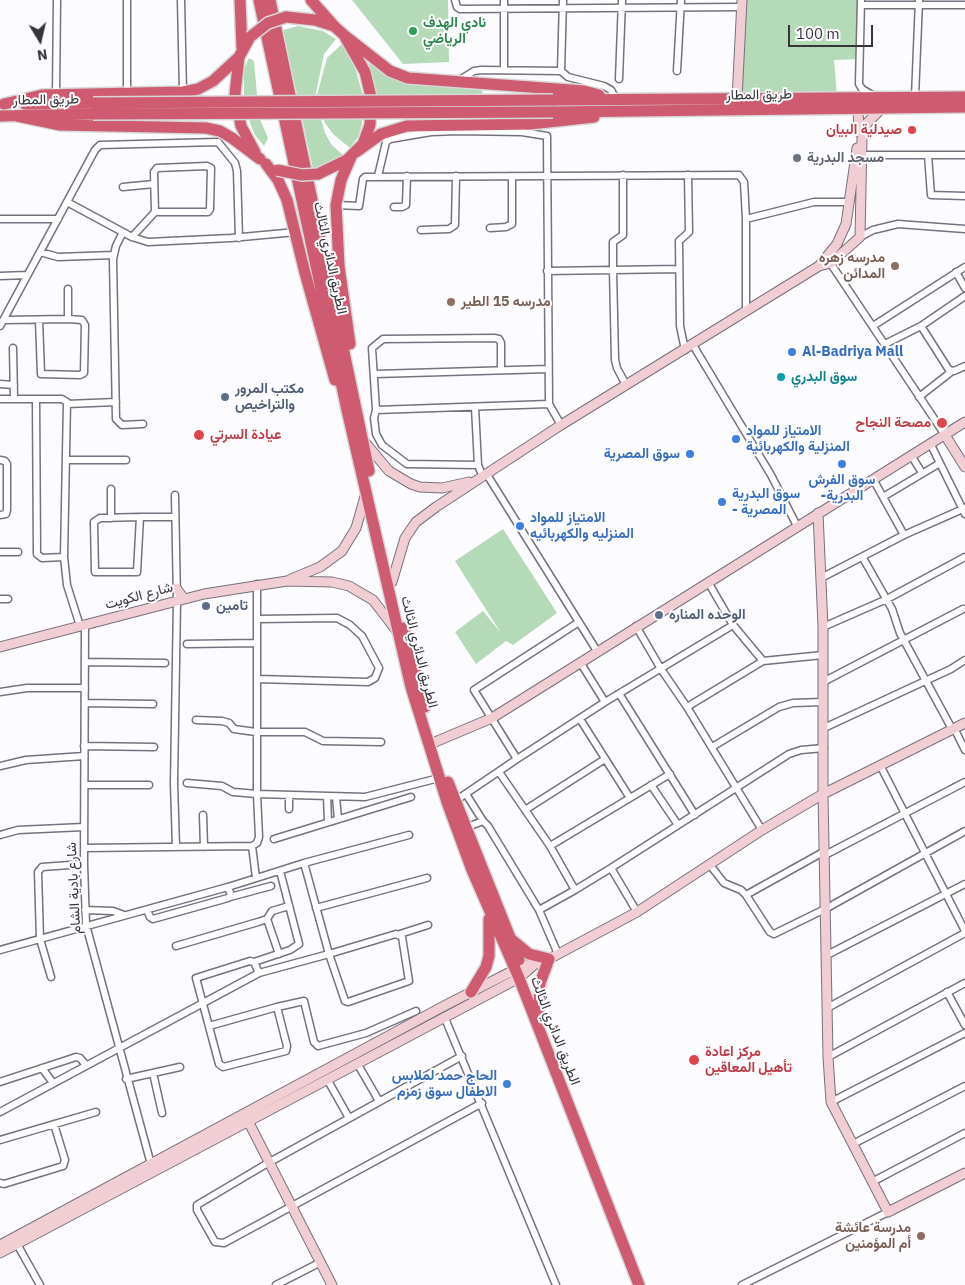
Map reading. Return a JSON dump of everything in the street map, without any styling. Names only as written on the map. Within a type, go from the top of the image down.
[{"type":"highway","points":[[240,0],[240,53],[235,78],[237,110],[247,140],[284,192],[326,351],[347,410]]},
{"type":"highway","name":"الطريق الدائري الثالث","points":[[259,0],[347,410],[406,670],[439,778],[488,910],[539,1009],[646,1285]]},
{"type":"highway","name":"الطريق الدائري الثالث","points":[[270,0],[392,582],[435,742],[454,801],[510,939],[520,972],[639,1285]]},
{"type":"highway","points":[[311,0],[344,35],[382,66],[397,75],[416,79],[584,91],[612,99]]},
{"type":"highway","points":[[2,104],[56,94],[183,92],[198,89],[213,81],[240,53],[250,37],[268,23],[286,17],[306,18],[334,26]]},
{"type":"highway","points":[[344,35],[365,72],[371,97],[370,125],[363,144],[354,155],[341,180],[336,205],[339,266],[354,398]]},
{"type":"highway","name":"طريق المطار","points":[[2,104],[93,109],[613,113],[858,108],[880,102],[915,97],[965,96]]},
{"type":"highway","name":"طريق المطار","points":[[0,116],[93,109],[612,99],[880,102],[965,107]]},
{"type":"highway","points":[[17,116],[60,125],[206,128],[226,134],[277,170],[302,175],[318,174],[354,155],[381,134],[407,126],[574,121],[613,113]]},
{"type":"highway","points":[[471,992],[486,967],[489,956],[488,910]]},
{"type":"highway","points":[[510,939],[530,954],[553,956],[540,983],[539,1009]]},
{"type":"street","points":[[56,94],[57,0]]},
{"type":"street","points":[[126,93],[127,0]]},
{"type":"street","points":[[181,0],[183,92]]},
{"type":"street","points":[[455,0],[457,7],[460,9],[563,8],[622,4],[742,4],[737,99]]},
{"type":"street","points":[[504,0],[504,70]]},
{"type":"street","points":[[561,71],[563,0]]},
{"type":"street","points":[[828,260],[843,233],[864,128],[880,102],[862,89],[859,84],[861,2],[947,2],[965,5]]},
{"type":"street","points":[[915,97],[918,2]]},
{"type":"street","points":[[620,79],[622,4]]},
{"type":"street","points":[[677,71],[681,4]]},
{"type":"street","points":[[458,82],[474,71],[561,71],[568,77],[604,86],[611,90],[612,99]]},
{"type":"street","points":[[858,108],[860,125],[860,237]]},
{"type":"street","points":[[378,176],[388,140],[431,132],[458,131],[522,132],[546,135],[548,138],[548,404],[561,425]]},
{"type":"street","points":[[0,326],[95,150],[100,145],[214,141],[224,147],[237,171],[239,238]]},
{"type":"street","points":[[859,155],[965,155]]},
{"type":"street","points":[[928,155],[931,195],[965,196]]},
{"type":"street","points":[[132,237],[155,212],[154,172],[160,167],[206,166],[211,168],[210,209],[208,212],[155,212]]},
{"type":"street","points":[[623,175],[623,235],[613,242],[613,270],[615,360],[626,385]]},
{"type":"street","points":[[688,175],[689,232],[679,241],[680,326],[689,347],[771,475],[797,526]]},
{"type":"street","points":[[336,205],[358,207],[363,179],[378,176],[740,175],[744,182],[746,219],[746,311]]},
{"type":"street","points":[[394,207],[406,205],[407,176]]},
{"type":"street","points":[[421,230],[449,229],[455,225],[456,176]]},
{"type":"street","points":[[490,228],[506,227],[512,224],[512,176]]},
{"type":"street","points":[[123,187],[154,184]]},
{"type":"street","points":[[67,202],[132,237],[154,242],[239,238],[296,232]]},
{"type":"street","points":[[746,219],[814,202],[850,202]]},
{"type":"street","points":[[0,219],[58,219]]},
{"type":"street","points":[[392,582],[405,538],[416,522],[481,476],[819,266],[860,237],[873,230],[898,224],[965,229]]},
{"type":"street","points":[[123,232],[114,255],[118,423],[143,424]]},
{"type":"street","points":[[40,252],[58,257],[114,255]]},
{"type":"street","points":[[828,260],[965,467]]},
{"type":"street","points":[[873,326],[965,267]]},
{"type":"street","points":[[547,270],[679,269]]},
{"type":"street","points":[[956,272],[965,288]]},
{"type":"street","points":[[0,276],[27,275]]},
{"type":"street","points":[[68,289],[68,319]]},
{"type":"street","points":[[885,344],[921,326],[965,296]]},
{"type":"street","points":[[4,320],[68,319],[82,320],[86,326],[86,368],[80,375],[41,374],[39,320]]},
{"type":"street","points":[[921,326],[951,372]]},
{"type":"street","points":[[478,466],[407,464],[378,440],[374,418],[376,410],[375,374],[372,348],[383,338],[494,338],[499,339],[501,343],[501,370]]},
{"type":"street","points":[[13,348],[14,399]]},
{"type":"street","points":[[920,397],[951,372],[965,366]]},
{"type":"street","points":[[375,374],[548,369]]},
{"type":"street","points":[[0,384],[14,385]]},
{"type":"street","points":[[0,399],[62,398],[66,400],[67,404],[116,402]]},
{"type":"street","points":[[36,399],[36,554],[42,558],[64,557]]},
{"type":"street","name":"شارع بادية الشام","points":[[67,404],[64,557],[67,585],[83,626],[86,688],[84,746],[86,785],[84,827],[86,925],[126,1079],[152,1167]]},
{"type":"street","points":[[376,410],[548,404]]},
{"type":"street","points":[[475,407],[478,466],[481,476],[580,622],[597,651]]},
{"type":"street","points":[[435,742],[492,718],[636,626],[931,445],[965,422]]},
{"type":"street","points":[[363,439],[389,471],[411,484],[442,488],[481,476]]},
{"type":"street","points":[[821,578],[904,536],[964,511],[931,445]]},
{"type":"street","points":[[912,455],[922,473]]},
{"type":"street","points":[[0,460],[7,464],[8,510],[6,514],[0,516]]},
{"type":"street","points":[[67,460],[126,460]]},
{"type":"street","points":[[883,497],[940,463]]},
{"type":"street","points":[[873,479],[904,536]]},
{"type":"street","points":[[111,489],[111,518]]},
{"type":"street","name":"شارع الكويت","points":[[287,581],[320,567],[342,551],[356,528],[366,490]]},
{"type":"street","points":[[175,495],[176,588],[180,600],[174,783],[176,847]]},
{"type":"street","points":[[818,513],[823,655],[823,794],[830,1102],[888,1212]]},
{"type":"street","points":[[140,517],[137,572],[98,573],[94,569],[94,522],[100,518],[140,517],[175,517]]},
{"type":"street","points":[[0,552],[18,552]]},
{"type":"street","points":[[822,627],[887,599],[965,557]]},
{"type":"street","points":[[863,558],[887,599],[904,640],[965,750]]},
{"type":"street","name":"شارع الكويت","points":[[0,647],[180,600],[256,584],[287,581],[332,582],[349,586],[373,600],[398,633]]},
{"type":"street","points":[[708,582],[733,625],[763,661]]},
{"type":"street","points":[[84,848],[252,846],[257,843],[259,837],[256,732],[256,584]]},
{"type":"street","points":[[0,599],[8,599]]},
{"type":"street","points":[[823,682],[963,609]]},
{"type":"street","points":[[257,620],[337,618],[350,625],[362,636],[380,668],[375,678],[368,682],[257,679]]},
{"type":"street","points":[[517,758],[474,690],[580,622]]},
{"type":"street","points":[[454,801],[605,702],[620,695],[733,625]]},
{"type":"street","points":[[636,626],[762,830]]},
{"type":"street","points":[[187,644],[257,643]]},
{"type":"street","points":[[687,707],[763,661],[823,655]]},
{"type":"street","points":[[824,728],[965,660]]},
{"type":"street","points":[[85,662],[165,663]]},
{"type":"street","points":[[580,662],[605,702]]},
{"type":"street","points":[[0,692],[27,688],[86,688]]},
{"type":"street","points":[[620,695],[695,815]]},
{"type":"street","points":[[712,747],[778,707],[793,703],[823,702]]},
{"type":"street","points":[[85,703],[153,704]]},
{"type":"street","points":[[580,719],[630,798]]},
{"type":"street","points":[[196,720],[222,721],[229,723],[234,729],[256,732],[305,732],[323,740],[381,742]]},
{"type":"street","points":[[0,1245],[80,1206],[247,1118],[328,1079],[520,972],[637,912],[762,830],[823,794],[965,723]]},
{"type":"street","points":[[84,746],[154,747]]},
{"type":"street","points":[[540,910],[611,868],[695,815],[736,786],[795,751],[824,748]]},
{"type":"street","points":[[0,766],[26,760],[84,756]]},
{"type":"street","points":[[525,810],[605,759]]},
{"type":"street","points":[[828,1006],[965,932],[880,765]]},
{"type":"street","points":[[500,772],[550,846],[574,890]]},
{"type":"street","points":[[550,846],[670,774]]},
{"type":"street","points":[[187,783],[222,786],[233,792],[336,796],[382,794],[439,778]]},
{"type":"street","points":[[746,895],[965,782]]},
{"type":"street","points":[[86,785],[149,785]]},
{"type":"street","points":[[651,785],[678,825]]},
{"type":"street","points":[[466,794],[540,910],[553,956]]},
{"type":"street","points":[[289,808],[290,795]]},
{"type":"street","points":[[327,796],[328,822]]},
{"type":"street","points":[[336,796],[338,818]]},
{"type":"street","points":[[274,840],[338,818],[411,797]]},
{"type":"street","points":[[203,815],[204,847]]},
{"type":"street","points":[[465,828],[483,821]]},
{"type":"street","points":[[0,834],[18,830],[84,827]]},
{"type":"street","points":[[710,864],[724,883],[741,890],[746,895],[770,932],[774,934],[827,908],[965,831]]},
{"type":"street","points":[[0,950],[409,835]]},
{"type":"street","points":[[252,846],[256,878]]},
{"type":"street","points":[[304,863],[342,998],[348,1002],[409,981],[400,934]]},
{"type":"street","points":[[51,977],[40,938],[40,868],[84,864]]},
{"type":"street","points":[[611,868],[637,912]]},
{"type":"street","points":[[277,1007],[287,1046],[286,1051],[223,1067],[219,1064],[195,980],[197,976],[250,961],[254,962],[298,947],[299,944],[280,871]]},
{"type":"street","points":[[316,908],[427,878]]},
{"type":"street","points":[[827,954],[965,884]]},
{"type":"street","points":[[147,910],[153,919],[271,886]]},
{"type":"street","points":[[228,887],[230,897]]},
{"type":"street","points":[[176,946],[267,919],[272,912],[289,906]]},
{"type":"street","points":[[85,910],[113,911],[126,915]]},
{"type":"street","points":[[267,919],[279,954]]},
{"type":"street","points":[[0,1112],[259,973],[428,925]]},
{"type":"street","points":[[254,962],[259,973]]},
{"type":"street","points":[[247,1118],[471,992],[520,972]]},
{"type":"street","points":[[828,1057],[965,983]]},
{"type":"street","points":[[948,992],[965,1025]]},
{"type":"street","points":[[209,1026],[304,1001],[314,1042],[318,1046],[366,1033],[416,1011]]},
{"type":"street","points":[[444,1016],[482,1103],[556,1285]]},
{"type":"street","points":[[830,1102],[965,1033]]},
{"type":"street","points":[[462,1056],[197,1204],[202,1218],[215,1242],[224,1243],[482,1103]]},
{"type":"street","points":[[0,1082],[76,1057],[80,1058],[86,1065]]},
{"type":"street","points":[[357,1062],[379,1101]]},
{"type":"street","points":[[42,1068],[53,1083]]},
{"type":"street","points":[[126,1079],[180,1068]]},
{"type":"street","points":[[152,1073],[162,1113]]},
{"type":"street","points":[[328,1079],[349,1118]]},
{"type":"street","points":[[853,1144],[965,1086]]},
{"type":"street","points":[[0,1140],[96,1112]]},
{"type":"street","points":[[247,1118],[268,1163],[332,1285]]},
{"type":"street","points":[[0,1183],[4,1184],[63,1166],[65,1160],[54,1124]]},
{"type":"street","points":[[872,1182],[965,1133]]},
{"type":"street","points":[[742,1285],[965,1173]]},
{"type":"street","points":[[0,1252],[17,1244],[80,1206]]},
{"type":"street","points":[[17,1244],[40,1285]]},
{"type":"street","points":[[276,1285],[321,1262]]},
{"type":"green space","name":"نادي الهدف الرياضي","points":[[352,0],[448,0],[449,62],[403,64]]},
{"type":"green space","points":[[744,0],[861,0],[859,59],[834,60],[837,97],[739,97]]},
{"type":"green space","points":[[298,26],[323,31],[336,39],[324,54],[315,98],[325,133],[331,144],[344,156],[323,167],[313,169],[283,30]]},
{"type":"green space","points":[[342,44],[352,57],[363,96],[362,124],[358,137],[350,148],[333,134],[325,123],[317,95],[327,58]]},
{"type":"green space","points":[[249,58],[254,61],[259,117],[268,138],[264,146],[255,135],[250,123],[244,94],[244,69]]},
{"type":"green space","points":[[371,62],[408,82],[480,89],[483,92],[480,95],[377,97],[369,64]]},
{"type":"green space","points":[[503,529],[557,613],[513,645],[506,641],[476,664],[455,632],[483,611],[501,633],[455,561]]},
{"type":"place","name":"نادي الهدف الرياضي","points":[[413,31]]},
{"type":"place","name":"صيدلية البيان","points":[[912,130]]},
{"type":"place","name":"مسجد البدرية","points":[[797,158]]},
{"type":"place","name":"مدرسه زهره المدائن","points":[[895,266]]},
{"type":"place","name":"مدرسه 15 الطير","points":[[451,302]]},
{"type":"place","name":"Al-Badriya Mall","points":[[792,352]]},
{"type":"place","name":"سوق البدري","points":[[781,377]]},
{"type":"place","name":"مكتب المرور والتراخيص","points":[[225,397]]},
{"type":"place","name":"مصحة النجاح","points":[[942,423]]},
{"type":"place","name":"عيادة السرتي","points":[[199,435]]},
{"type":"place","name":"الامتياز للمواد المنزلية والكهربائية","points":[[736,439]]},
{"type":"place","name":"سوق المصرية","points":[[690,454]]},
{"type":"place","name":"سوق الفرش -البدرية","points":[[842,464]]},
{"type":"place","name":"سوق البدرية - المصرية","points":[[722,502]]},
{"type":"place","name":"الامتياز للمواد المنزليه والكهربائيه","points":[[520,526]]},
{"type":"place","name":"تامين","points":[[206,606]]},
{"type":"place","name":"الوحده المناره","points":[[659,615]]},
{"type":"place","name":"مركز اعادة تأهيل المعاقين","points":[[694,1060]]},
{"type":"place","name":"الحاج حمد لملابس الاطفال سوق زمزم","points":[[507,1084]]},
{"type":"place","name":"مدرسة عائشة أم المؤمنين","points":[[921,1236]]}]
